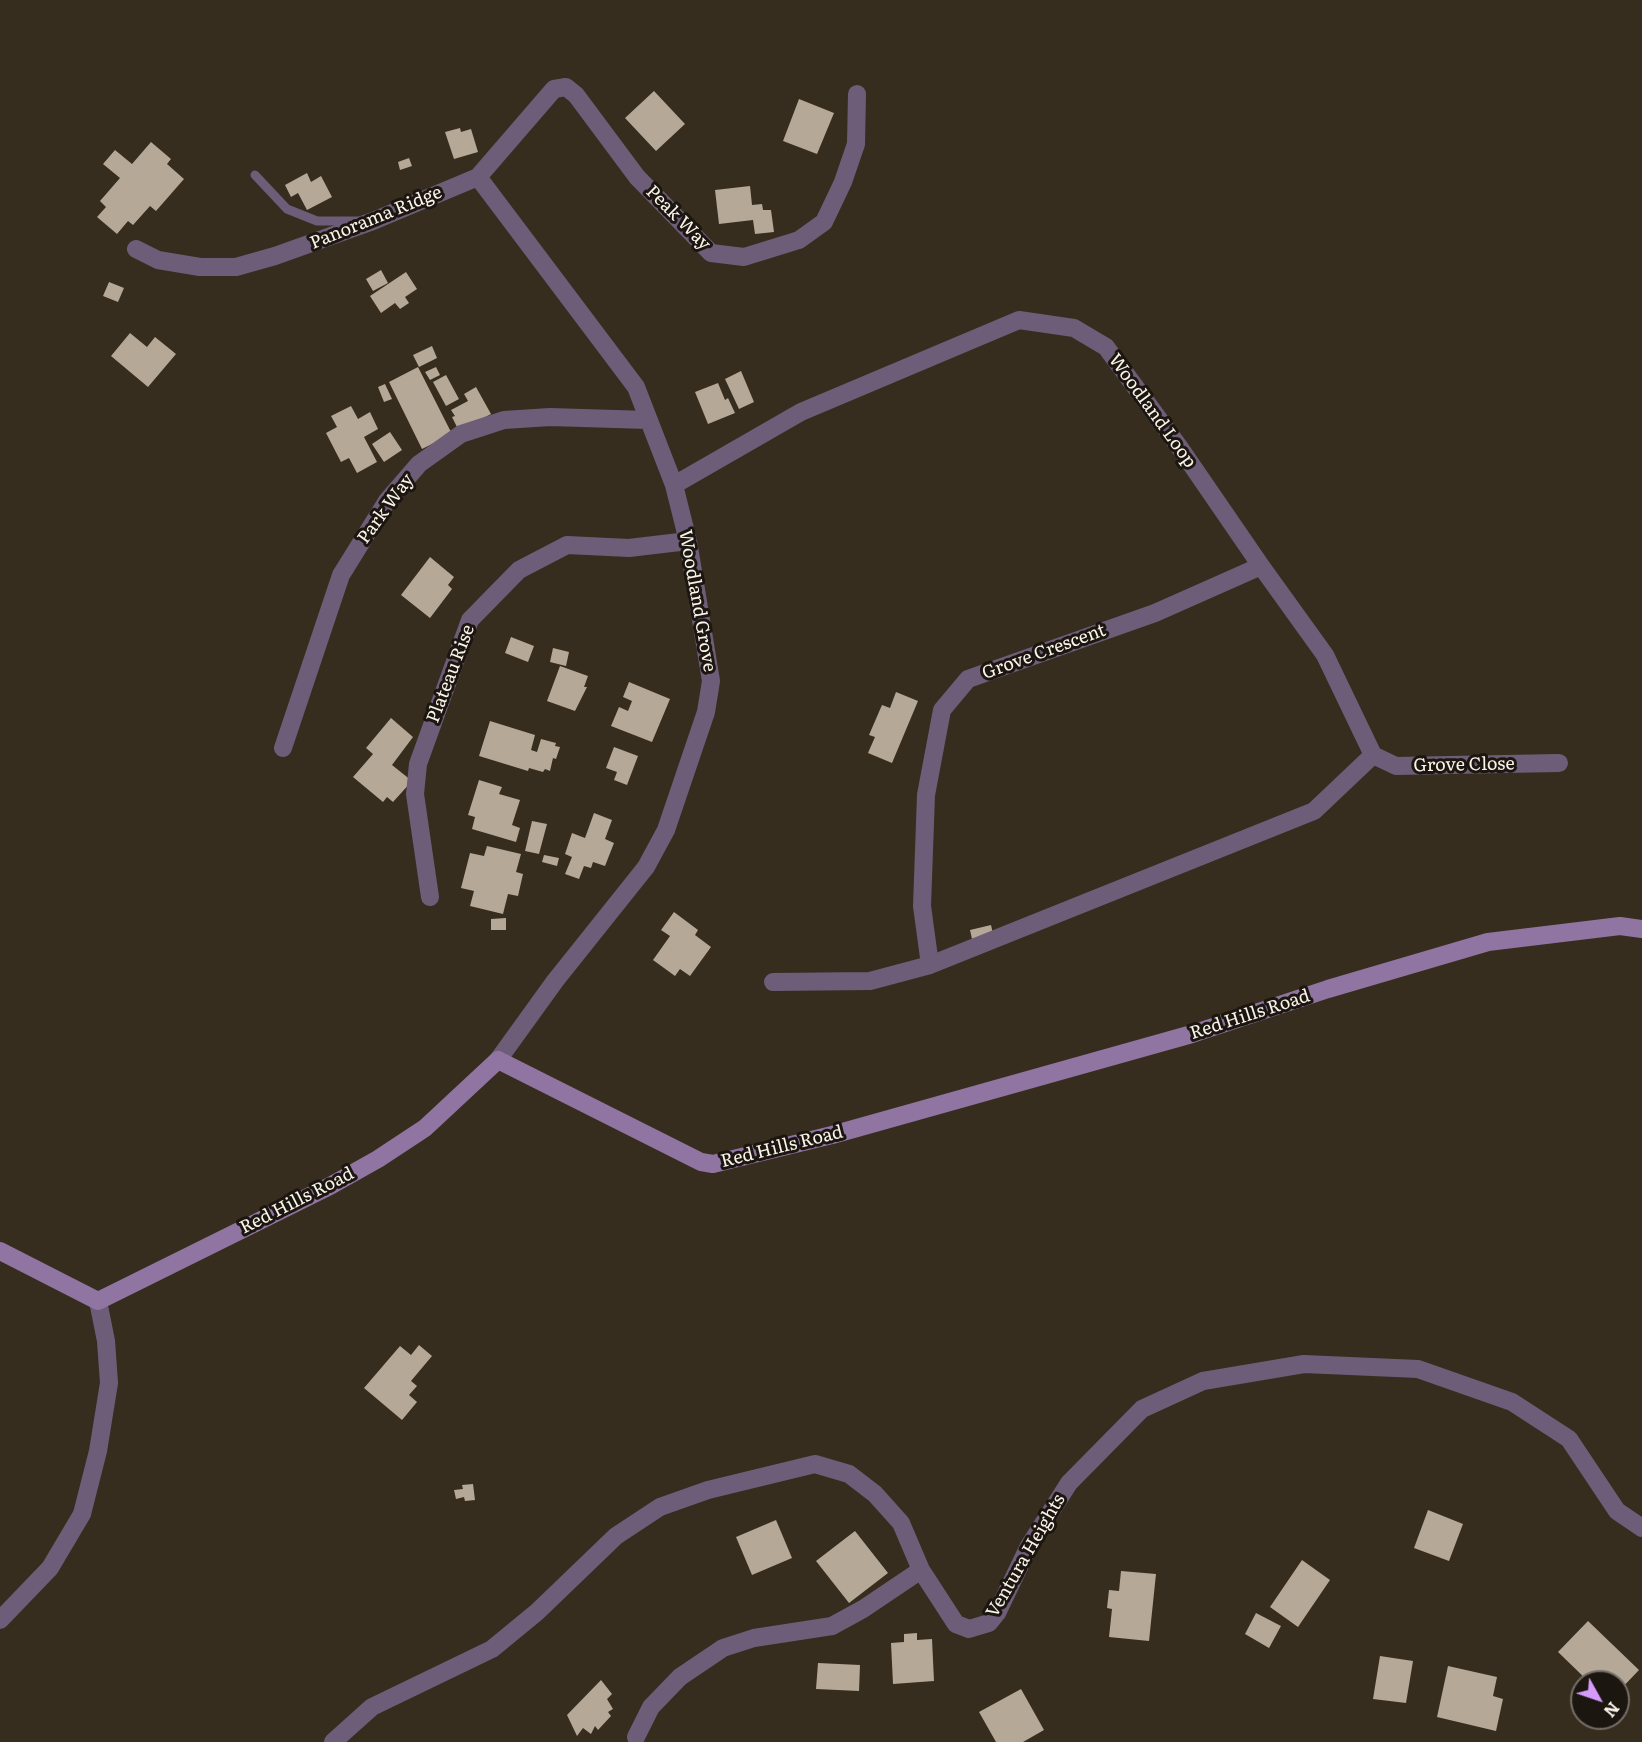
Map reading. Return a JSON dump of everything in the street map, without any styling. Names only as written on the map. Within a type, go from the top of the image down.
[{"type":"main road","name":"Red Hills Road","points":[[98,1301],[330,1186],[378,1159],[425,1128],[498,1060],[701,1162],[713,1164],[832,1135],[1192,1034],[1328,989],[1488,942],[1620,926],[1642,929]]},
{"type":"main road","points":[[0,1251],[98,1301]]},
{"type":"street","name":"Panorama Ridge","points":[[136,249],[158,260],[200,267],[236,267],[275,256],[373,221],[478,177],[554,89],[566,87],[576,95]]},
{"type":"street","name":"Peak Way","points":[[576,95],[637,177],[711,252],[744,257],[799,240],[824,222],[843,182],[855,144],[857,94]]},
{"type":"street","name":"Woodland Grove","points":[[478,177],[636,387],[674,485],[687,541],[711,681],[706,712],[666,830],[646,867],[555,981],[498,1060]]},
{"type":"street","name":"Woodland Loop","points":[[674,485],[801,412],[1019,320],[1074,328],[1106,347],[1325,655],[1373,755]]},
{"type":"street","name":"Park Way","points":[[283,748],[341,574],[387,501],[419,464],[461,434],[504,420],[550,417],[648,420]]},
{"type":"street","name":"Plateau Rise","points":[[430,897],[415,794],[418,764],[470,620],[519,570],[567,545],[629,548],[687,541]]},
{"type":"street","name":"Grove Crescent","points":[[930,965],[922,906],[926,795],[942,710],[968,679],[1155,613],[1261,566]]},
{"type":"street","name":"Grove Close","points":[[1373,755],[1396,766],[1559,763]]},
{"type":"street","points":[[772,982],[870,981],[930,965],[1314,811],[1373,755]]},
{"type":"street","points":[[0,1620],[50,1568],[82,1514],[98,1451],[109,1383],[106,1341],[98,1301]]},
{"type":"street","name":"Ventura Heights","points":[[333,1742],[372,1707],[492,1649],[537,1612],[616,1536],[660,1507],[708,1490],[815,1464],[849,1474],[875,1494],[901,1523],[921,1570],[956,1624],[969,1629],[989,1623],[997,1613],[1029,1546],[1069,1483],[1142,1409],[1203,1381],[1304,1364],[1418,1369],[1512,1402],[1569,1439],[1617,1511],[1642,1528]]},
{"type":"street","points":[[636,1737],[651,1707],[680,1677],[723,1648],[754,1638],[832,1626],[863,1610],[921,1570]]},
{"type":"lane","points":[[255,175],[288,209],[317,221],[373,221]]},
{"type":"building","points":[[654,91],[685,124],[656,151],[625,118]]},
{"type":"building","points":[[799,99],[834,113],[817,154],[783,141]]},
{"type":"building","points":[[460,128],[461,132],[471,129],[478,152],[454,159],[445,132]]},
{"type":"building","points":[[151,142],[171,159],[167,164],[184,179],[156,211],[150,206],[133,225],[128,221],[117,234],[97,217],[106,207],[100,201],[120,178],[103,164],[115,150],[132,164]]},
{"type":"building","points":[[409,158],[412,166],[400,170],[398,162]]},
{"type":"building","points":[[307,173],[311,182],[321,176],[332,197],[307,210],[298,193],[291,197],[285,185]]},
{"type":"building","points":[[750,186],[752,205],[762,204],[763,210],[771,210],[774,232],[755,234],[753,220],[719,224],[715,190]]},
{"type":"building","points":[[381,270],[388,283],[373,291],[366,279]]},
{"type":"building","points":[[406,272],[417,289],[405,297],[409,303],[400,309],[395,303],[381,313],[370,296]]},
{"type":"building","points":[[109,282],[124,288],[118,302],[103,296]]},
{"type":"building","points":[[130,333],[147,347],[155,337],[176,354],[148,387],[111,356]]},
{"type":"building","points":[[432,346],[437,358],[419,367],[413,355]]},
{"type":"building","points":[[418,367],[452,434],[422,449],[389,382]]},
{"type":"building","points":[[436,367],[440,375],[430,380],[425,372]]},
{"type":"building","points":[[741,371],[754,402],[739,409],[725,379]]},
{"type":"building","points":[[446,375],[459,399],[446,406],[433,382]]},
{"type":"building","points":[[718,383],[725,400],[728,398],[735,413],[708,424],[695,392]]},
{"type":"building","points":[[385,384],[392,399],[384,402],[378,387]]},
{"type":"building","points":[[476,387],[491,414],[459,431],[451,410],[468,401],[464,394]]},
{"type":"building","points":[[351,406],[358,419],[370,412],[378,429],[364,437],[377,462],[357,473],[349,458],[341,462],[326,433],[337,427],[331,416]]},
{"type":"building","points":[[390,432],[402,450],[384,462],[372,444]]},
{"type":"building","points":[[430,557],[454,577],[448,585],[452,589],[430,618],[401,595]]},
{"type":"building","points":[[511,637],[534,646],[528,662],[505,653]]},
{"type":"building","points":[[553,648],[569,652],[566,666],[550,662]]},
{"type":"building","points":[[560,666],[588,676],[584,687],[587,687],[575,711],[547,701]]},
{"type":"building","points":[[629,682],[670,699],[652,742],[611,726],[619,707],[628,711],[632,701],[623,697]]},
{"type":"building","points":[[896,692],[918,701],[892,763],[868,753],[875,737],[869,735],[882,705],[890,708]]},
{"type":"building","points":[[391,718],[413,737],[392,765],[412,781],[393,802],[387,797],[383,802],[353,777],[373,754],[366,748]]},
{"type":"building","points":[[490,721],[535,735],[531,750],[537,752],[541,739],[556,743],[555,746],[560,747],[556,759],[553,758],[550,771],[545,769],[543,772],[529,768],[528,771],[479,756]]},
{"type":"building","points":[[614,747],[638,756],[627,785],[614,780],[617,772],[606,768]]},
{"type":"building","points":[[479,780],[502,787],[499,794],[520,800],[512,825],[520,828],[516,842],[472,829],[475,817],[468,815]]},
{"type":"building","points":[[594,813],[612,820],[605,839],[614,843],[605,866],[593,862],[591,868],[584,866],[579,879],[565,874],[572,857],[565,854],[572,833],[585,838]]},
{"type":"building","points":[[532,821],[547,824],[539,854],[525,851]]},
{"type":"building","points":[[487,846],[521,854],[516,872],[523,874],[518,896],[508,894],[503,914],[470,906],[474,891],[461,888],[470,853],[484,856]]},
{"type":"building","points":[[544,855],[559,858],[557,866],[542,862]]},
{"type":"building","points":[[674,912],[698,930],[695,935],[711,947],[690,976],[680,969],[675,976],[653,960],[670,936],[661,930]]},
{"type":"building","points":[[506,918],[506,930],[491,930],[491,919]]},
{"type":"building","points":[[991,925],[993,934],[972,939],[970,930]]},
{"type":"building","points":[[419,1345],[432,1356],[411,1381],[417,1386],[409,1395],[417,1402],[402,1420],[364,1388],[400,1346],[411,1355]]},
{"type":"building","points":[[473,1484],[475,1500],[465,1501],[464,1497],[456,1499],[454,1490],[463,1489],[462,1485]]},
{"type":"building","points":[[1428,1510],[1463,1524],[1449,1561],[1414,1548]]},
{"type":"building","points":[[776,1520],[792,1558],[752,1575],[736,1537]]},
{"type":"building","points":[[855,1531],[888,1573],[849,1603],[816,1561]]},
{"type":"building","points":[[1302,1560],[1330,1580],[1298,1627],[1270,1607]]},
{"type":"building","points":[[1121,1571],[1156,1574],[1149,1641],[1109,1637],[1112,1609],[1107,1608],[1109,1590],[1119,1591]]},
{"type":"building","points":[[1256,1613],[1281,1626],[1269,1648],[1245,1634]]},
{"type":"building","points":[[1588,1621],[1639,1670],[1630,1679],[1630,1670],[1577,1670],[1558,1652]]},
{"type":"building","points":[[917,1633],[917,1640],[932,1639],[934,1681],[893,1684],[891,1643],[904,1642],[904,1634]]},
{"type":"building","points":[[1380,1656],[1413,1661],[1406,1703],[1373,1699]]},
{"type":"building","points":[[818,1663],[860,1665],[859,1691],[816,1689]]},
{"type":"building","points":[[1448,1666],[1497,1677],[1493,1696],[1503,1699],[1496,1731],[1437,1717]]},
{"type":"building","points":[[601,1680],[612,1694],[607,1699],[613,1709],[608,1712],[611,1716],[598,1730],[595,1726],[591,1734],[583,1728],[577,1736],[567,1715]]},
{"type":"building","points":[[1021,1689],[1044,1730],[1023,1742],[996,1742],[979,1712]]}]
